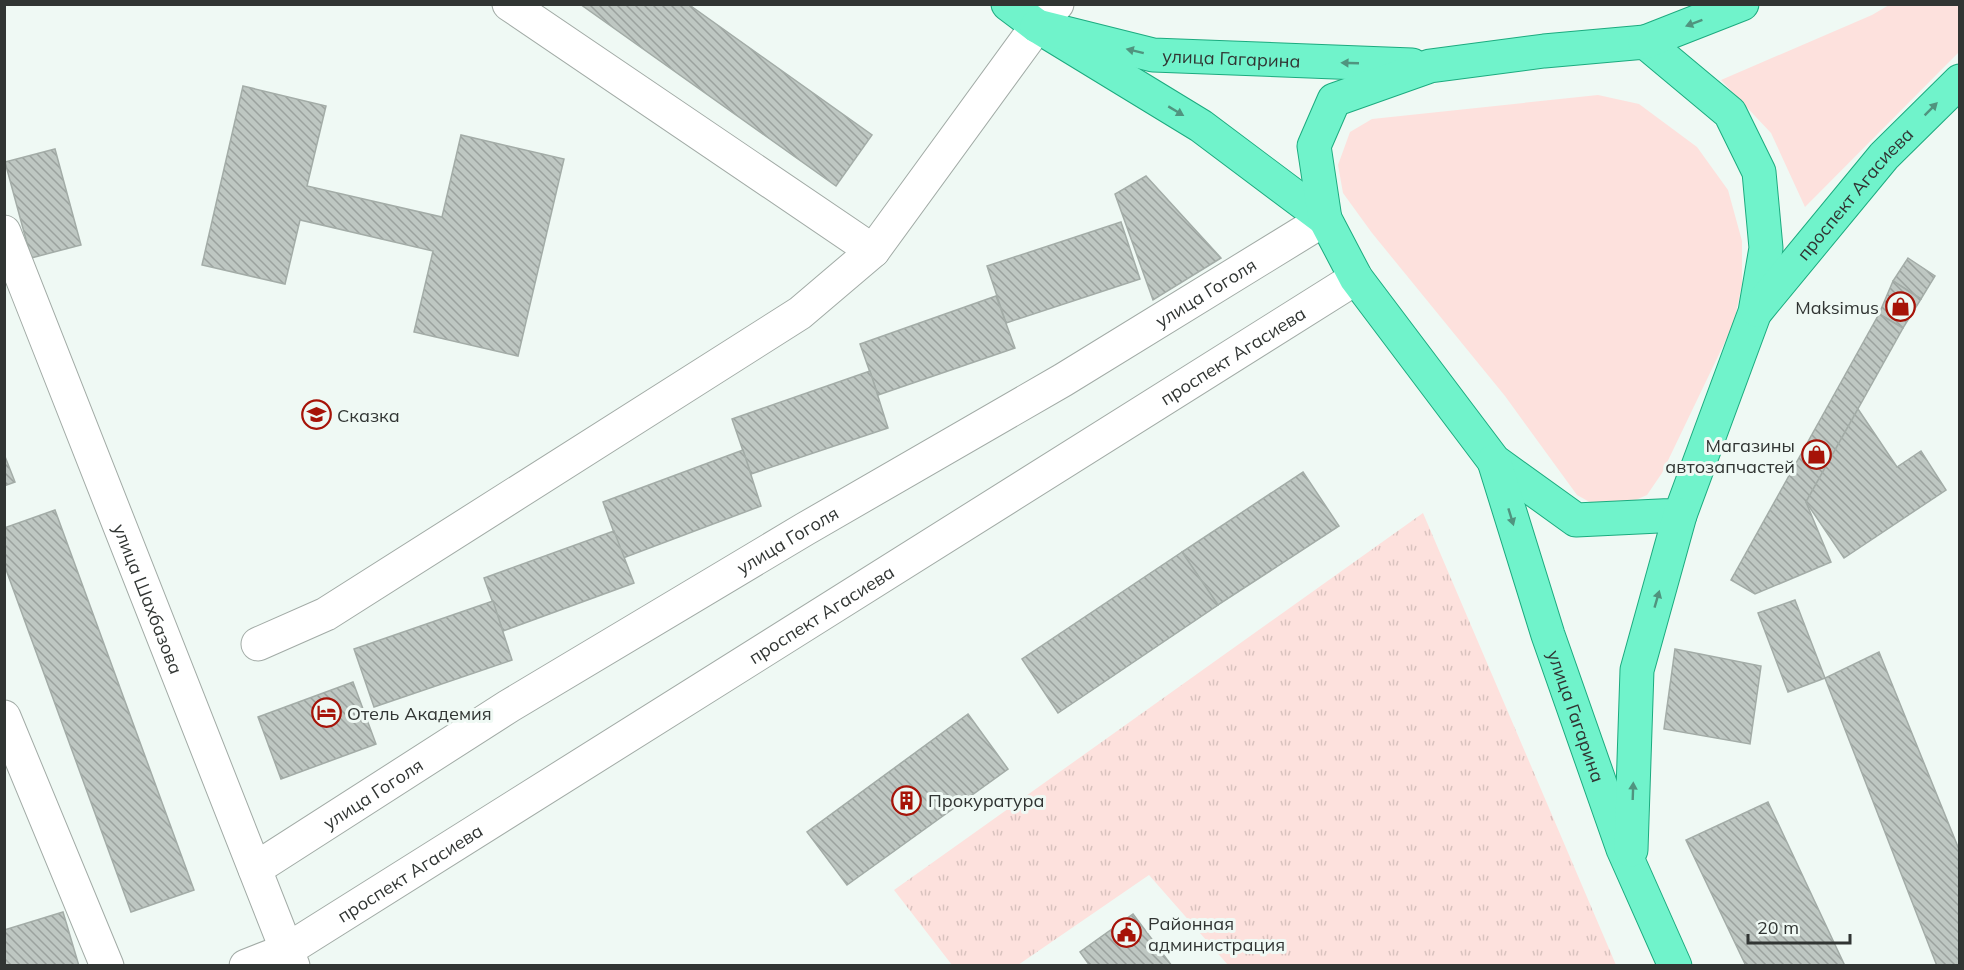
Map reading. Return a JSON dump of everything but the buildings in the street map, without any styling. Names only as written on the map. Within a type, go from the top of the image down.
[{"type":"main road","name":"улица Гагарина","points":[[1008,4],[1047,15],[1153,55],[1430,66]]},
{"type":"main road","points":[[1680,515],[1576,520],[1494,461],[1356,278],[1324,219],[1314,146],[1334,100],[1430,66],[1544,51],[1645,42],[1742,4]]},
{"type":"main road","name":"улица Гагарина","points":[[1047,15],[1201,126],[1324,219]]},
{"type":"main road","points":[[1645,42],[1730,113],[1759,172],[1766,248],[1755,312]]},
{"type":"main road","name":"проспект Агасиева","points":[[1755,312],[1884,156],[1959,81]]},
{"type":"main road","name":"улица Гагарина","points":[[1677,966],[1630,849],[1637,670],[1680,515],[1755,312]]},
{"type":"main road","name":"улица Гагарина","points":[[1494,461],[1548,635],[1623,849],[1677,966]]},
{"type":"street","points":[[509,4],[873,251]]},
{"type":"street","points":[[258,644],[326,615],[800,313],[873,251],[1047,15]]},
{"type":"street","name":"улица Гоголя","points":[[255,869],[509,706],[795,535],[1064,380],[1324,219]]},
{"type":"street","name":"улица Шахбазова","points":[[4,232],[290,958]]},
{"type":"street","name":"проспект Агасиева","points":[[290,958],[1356,278]]},
{"type":"street","points":[[4,717],[107,966]]},
{"type":"street","points":[[246,966],[290,958]]},
{"type":"green space","points":[[1889,5],[1959,5],[1959,52],[1805,207],[1771,133],[1721,80],[1872,15]]},
{"type":"green space","points":[[1598,95],[1639,104],[1697,147],[1728,190],[1742,241],[1742,284],[1734,323],[1662,473],[1647,495],[1622,506],[1595,505],[1577,495],[1505,396],[1372,233],[1343,193],[1338,165],[1350,132],[1372,119]]},
{"type":"green space","points":[[1423,513],[1616,965],[1228,965],[1149,875],[1018,965],[952,965],[894,890]]},
{"type":"place","name":"Maksimus","points":[[1900,307]]},
{"type":"place","name":"Сказка","points":[[316,415]]},
{"type":"place","name":"Магазины автозапчастей","points":[[1816,455]]},
{"type":"place","name":"Отель Академия","points":[[326,713]]},
{"type":"place","name":"Прокуратура","points":[[907,800]]},
{"type":"place","name":"Районная администрация","points":[[1127,933]]}]
